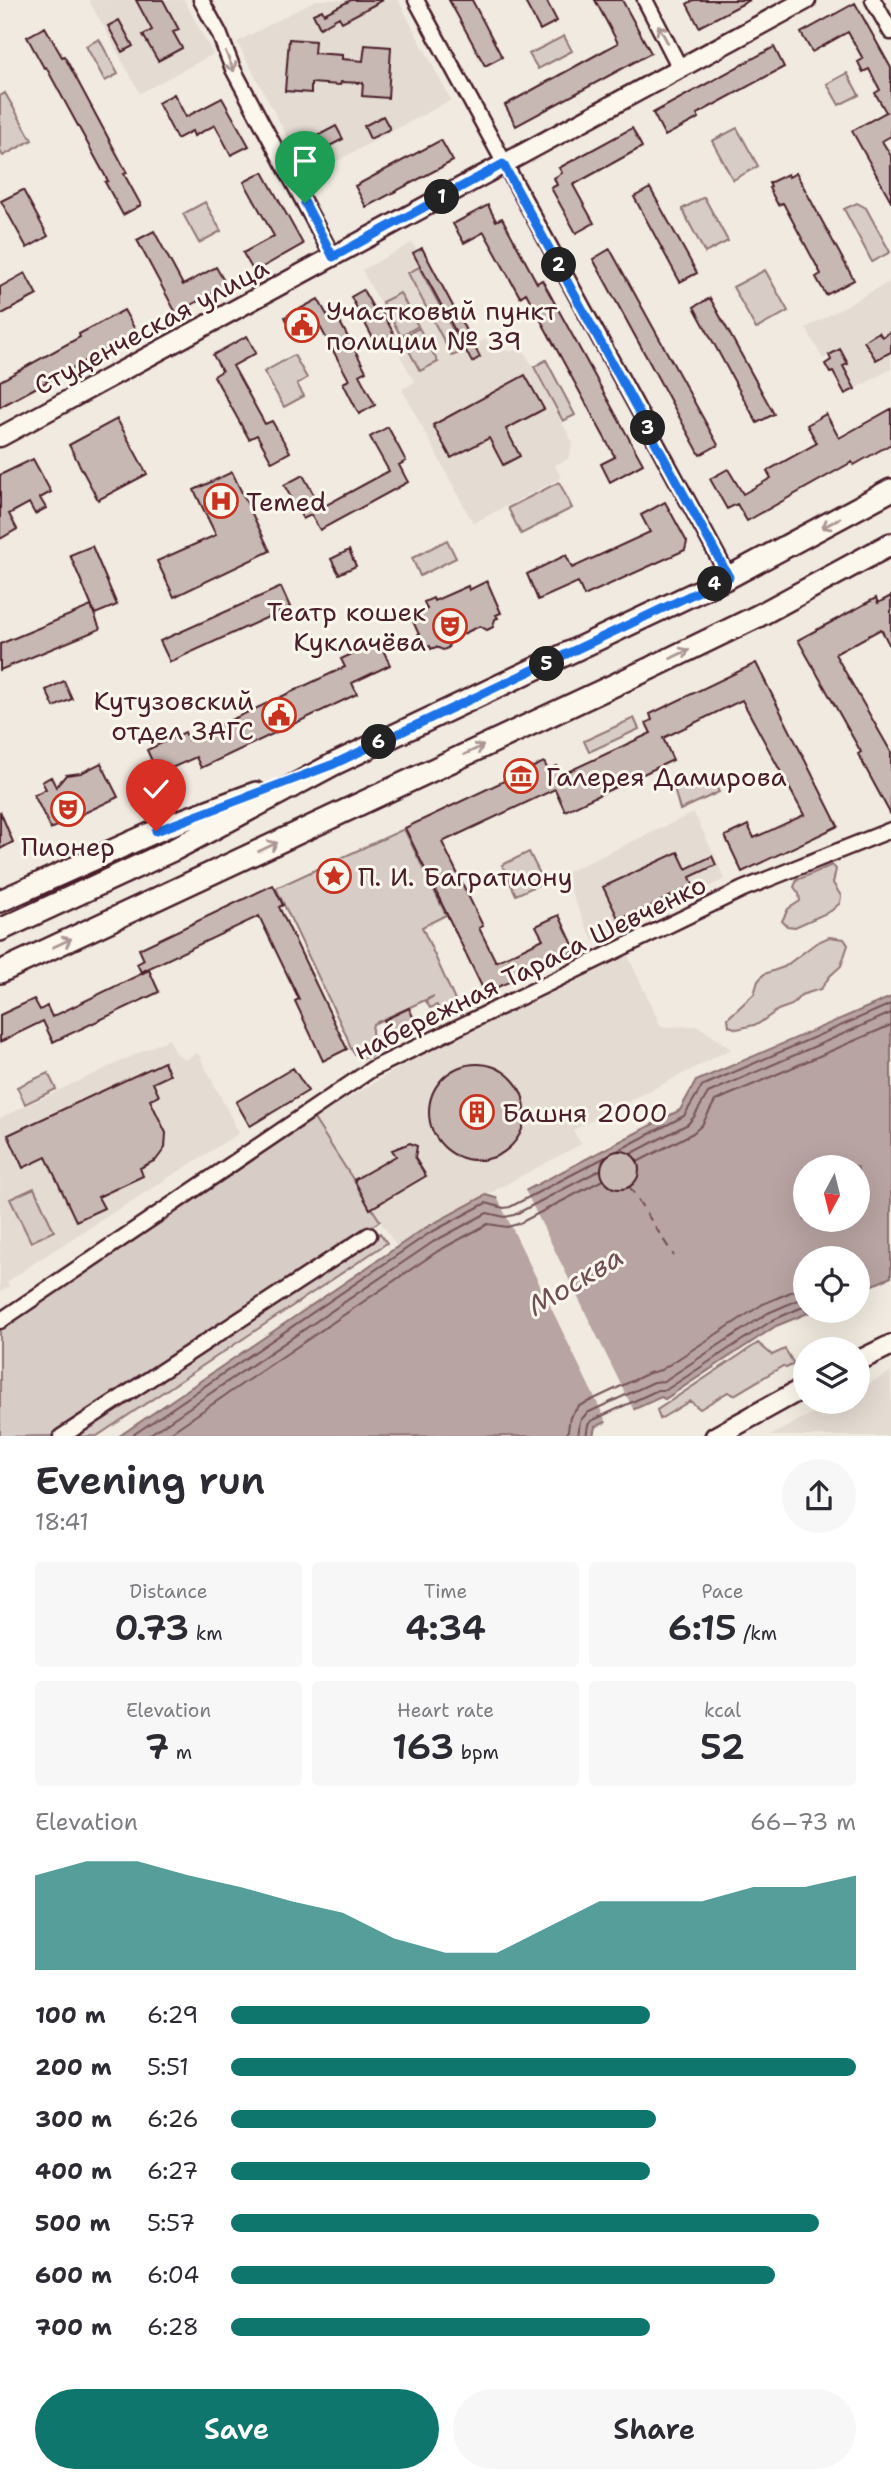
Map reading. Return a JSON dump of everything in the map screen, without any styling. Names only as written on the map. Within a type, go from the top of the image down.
[{"type":"main road","points":[[0,930],[175,849],[334,764],[729,577],[891,490]]},
{"type":"main road","points":[[0,972],[653,667],[758,616],[891,544]]},
{"type":"main road","points":[[0,901],[170,825],[334,764]]},
{"type":"main road","points":[[870,1355],[891,1345]]},
{"type":"main road","points":[[717,1436],[793,1394]]},
{"type":"street","points":[[201,0],[219,33],[233,69],[333,257]]},
{"type":"street","points":[[416,0],[729,577]]},
{"type":"street","points":[[645,0],[680,68]]},
{"type":"street","name":"Студенческая улица","points":[[0,437],[806,0]]},
{"type":"street","points":[[873,0],[891,32]]},
{"type":"street","name":"набережная Тараса Шевченко","points":[[0,1321],[372,1069],[743,889],[891,830]]},
{"type":"street","points":[[63,1436],[369,1235]]},
{"type":"shaded area","points":[[89,0],[184,0],[213,54],[140,93]]},
{"type":"shaded area","points":[[316,0],[398,0],[451,100],[325,167],[302,164],[237,42]]},
{"type":"shaded area","points":[[564,36],[572,51],[538,69],[529,54]]},
{"type":"shaded area","points":[[99,39],[118,74],[105,81],[86,46]]},
{"type":"shaded area","points":[[847,73],[859,95],[839,105],[827,84]]},
{"type":"shaded area","points":[[5,93],[32,140],[3,156],[0,151],[0,96]]},
{"type":"shaded area","points":[[737,128],[758,166],[733,180],[712,141]]},
{"type":"shaded area","points":[[704,197],[728,241],[705,253],[682,209]]},
{"type":"shaded area","points":[[205,202],[221,231],[199,243],[183,214]]},
{"type":"shaded area","points":[[857,203],[866,208],[890,252],[872,262],[844,209]]},
{"type":"shaded area","points":[[412,243],[417,251],[422,248],[474,345],[486,339],[492,350],[524,351],[573,443],[568,459],[555,465],[561,478],[473,523],[402,389],[415,382],[392,341],[399,337],[362,270]]},
{"type":"shaded area","points":[[419,267],[464,351],[452,356],[408,273]]},
{"type":"shaded area","points":[[765,270],[788,311],[756,329],[733,287]]},
{"type":"shaded area","points":[[891,281],[891,369],[845,394],[837,379],[840,376],[829,356],[823,359],[806,328]]},
{"type":"shaded area","points":[[400,293],[418,326],[401,336],[382,302]]},
{"type":"shaded area","points":[[419,328],[438,362],[420,371],[402,338]]},
{"type":"shaded area","points":[[294,355],[307,378],[297,384],[304,396],[284,407],[264,372]]},
{"type":"shaded area","points":[[546,360],[575,415],[563,421],[534,367]]},
{"type":"shaded area","points":[[559,482],[572,508],[521,534],[508,508]]},
{"type":"shaded area","points":[[447,540],[456,558],[420,576],[412,558]]},
{"type":"shaded area","points":[[634,718],[639,729],[589,752],[584,741]]},
{"type":"shaded area","points":[[693,775],[714,783],[719,792],[680,810],[673,785]]},
{"type":"shaded area","points":[[694,813],[725,879],[593,941],[563,874]]},
{"type":"shaded area","points":[[404,829],[446,915],[422,927],[457,1005],[440,1013],[437,1005],[430,1008],[426,1001],[434,996],[373,1024],[375,1054],[364,1058],[356,1055],[351,1048],[276,888]]},
{"type":"shaded area","points":[[529,852],[544,882],[516,895],[502,865]]},
{"type":"shaded area","points":[[832,865],[836,869],[833,883],[841,896],[840,903],[831,911],[795,927],[787,926],[782,921],[788,909],[800,901],[794,887],[797,880]]},
{"type":"shaded area","points":[[829,937],[844,939],[848,945],[841,966],[821,989],[801,995],[792,1005],[778,1010],[758,1024],[737,1029],[729,1026],[728,1018],[754,994],[758,981],[764,974],[784,967],[816,943]]},
{"type":"shaded area","points":[[628,956],[661,1027],[698,1026],[731,1049],[573,1130],[581,1144],[425,1228],[397,1247],[314,1119],[410,1061]]},
{"type":"shaded area","points":[[169,1039],[176,1053],[185,1060],[198,1053],[239,1133],[40,1259],[7,1282],[9,1286],[0,1292],[0,1118]]},
{"type":"shaded area","points":[[48,1073],[56,1089],[25,1104],[17,1087]]},
{"type":"shaded area","points":[[314,1119],[380,1221],[51,1436],[0,1436],[0,1328]]},
{"type":"shaded area","points":[[34,1188],[54,1231],[31,1242],[10,1199]]},
{"type":"shaded area","points":[[380,1233],[387,1243],[97,1436],[72,1436]]},
{"type":"shaded area","points":[[758,1343],[772,1355],[785,1349],[793,1362],[734,1395],[728,1392],[700,1409],[690,1401],[660,1419],[657,1410]]},
{"type":"shaded area","points":[[891,1372],[891,1436],[770,1436],[811,1414],[870,1414],[870,1383]]},
{"type":"water","name":"Москва","points":[[891,997],[891,1277],[870,1287],[870,1246],[793,1246],[793,1319],[776,1326],[665,1399],[661,1397],[595,1427],[593,1436],[119,1436],[425,1228],[486,1195],[506,1201],[680,1110],[696,1081]]},
{"type":"pier","points":[[524,1188],[635,1413],[608,1425],[496,1195],[505,1198]]},
{"type":"building","points":[[136,0],[163,0],[179,30],[173,32],[182,48],[158,61],[143,35],[152,30]]},
{"type":"building","points":[[351,0],[383,0],[342,22],[339,17],[320,28],[313,14],[322,10],[324,14]]},
{"type":"building","points":[[449,0],[472,0],[502,57],[485,66]]},
{"type":"building","points":[[524,0],[546,0],[557,21],[540,30]]},
{"type":"building","points":[[595,0],[622,0],[651,53],[516,126],[505,105],[618,43]]},
{"type":"building","points":[[694,0],[750,0],[699,27],[687,4]]},
{"type":"building","points":[[855,3],[891,68],[891,136],[882,141],[891,156],[891,201],[852,131],[886,112],[875,93],[880,90],[869,69],[863,72],[858,62],[863,59],[848,32],[812,52],[801,33]]},
{"type":"building","points":[[119,20],[133,46],[122,52],[108,26]]},
{"type":"building","points":[[45,27],[68,63],[127,173],[124,174],[141,205],[123,215],[105,182],[108,181],[27,37]]},
{"type":"building","points":[[289,39],[315,41],[314,53],[342,55],[342,59],[363,61],[365,45],[391,47],[388,98],[362,96],[363,83],[311,83],[311,93],[285,91]]},
{"type":"building","points":[[774,47],[784,67],[697,114],[699,118],[665,136],[653,113]]},
{"type":"building","points":[[174,94],[186,117],[222,98],[249,146],[231,155],[215,125],[194,136],[192,131],[177,139],[158,103]]},
{"type":"building","points":[[383,116],[390,129],[370,139],[364,126]]},
{"type":"building","points":[[336,126],[343,139],[324,149],[317,136]]},
{"type":"building","points":[[632,128],[642,147],[573,185],[594,223],[576,233],[551,188],[557,185],[554,178],[562,173],[559,168]]},
{"type":"building","points":[[441,140],[453,161],[366,207],[355,186]]},
{"type":"building","points":[[263,172],[303,244],[254,272],[243,253],[274,236],[244,182]]},
{"type":"building","points":[[796,173],[854,280],[826,295],[816,277],[821,274],[783,203],[778,205],[769,188],[769,183]]},
{"type":"building","points":[[650,188],[697,273],[680,282],[634,197]]},
{"type":"building","points":[[23,190],[48,236],[27,248],[1,201]]},
{"type":"building","points":[[488,205],[496,221],[502,218],[537,283],[542,280],[643,464],[610,482],[601,464],[615,457],[526,293],[520,297],[484,232],[464,243],[453,224]]},
{"type":"building","points":[[154,231],[183,285],[216,267],[227,286],[176,313],[137,240]]},
{"type":"building","points":[[422,248],[480,357],[472,362],[413,253]]},
{"type":"building","points":[[610,249],[718,445],[700,455],[593,259]]},
{"type":"building","points":[[25,273],[37,295],[0,315],[0,287]]},
{"type":"building","points":[[363,290],[375,311],[380,308],[394,334],[376,344],[351,297]]},
{"type":"building","points":[[710,298],[774,414],[757,423],[694,307]]},
{"type":"building","points":[[318,299],[327,315],[334,311],[366,371],[359,375],[375,405],[359,414],[343,383],[349,380],[317,321],[293,333],[285,317]]},
{"type":"building","points":[[124,310],[137,333],[0,407],[0,381]]},
{"type":"building","points":[[891,331],[891,352],[876,360],[864,341],[879,332],[882,337]]},
{"type":"building","points":[[247,336],[256,353],[233,366],[265,424],[272,421],[290,452],[272,462],[257,435],[249,439],[214,376],[222,371],[213,355]]},
{"type":"building","points":[[840,349],[848,364],[843,366],[855,389],[845,394],[833,372],[830,373],[825,364],[831,360],[829,355]]},
{"type":"building","points":[[525,375],[544,409],[506,429],[520,456],[503,465],[489,438],[451,458],[433,425]]},
{"type":"building","points":[[891,409],[891,444],[854,465],[852,462],[747,521],[737,504],[727,509],[710,479],[728,469],[743,494],[771,478],[767,471],[817,443],[807,425],[826,414],[839,438]]},
{"type":"building","points":[[117,419],[147,474],[98,500],[69,445]]},
{"type":"building","points":[[388,427],[406,461],[399,465],[408,482],[320,530],[311,515],[303,519],[284,485],[303,475],[321,508],[389,471],[370,437]]},
{"type":"building","points":[[33,459],[51,492],[40,498],[46,508],[35,514],[29,503],[9,514],[17,529],[0,539],[0,475]]},
{"type":"building","points":[[232,472],[270,551],[174,597],[157,561],[216,535],[194,490]]},
{"type":"building","points":[[665,502],[687,542],[685,550],[584,596],[578,582],[538,600],[527,574],[566,555],[572,568],[650,532],[641,515]]},
{"type":"building","points":[[92,546],[117,605],[95,614],[70,555]]},
{"type":"building","points":[[349,550],[356,566],[339,574],[331,559]]},
{"type":"building","points":[[487,581],[501,613],[496,615],[498,618],[495,619],[493,627],[487,630],[480,626],[450,640],[448,648],[443,650],[436,647],[431,649],[430,646],[425,648],[411,617],[427,609],[424,602],[433,598],[434,601],[468,586],[469,590]]},
{"type":"building","points":[[281,587],[290,607],[170,662],[160,641]]},
{"type":"building","points":[[891,596],[891,648],[881,629],[835,654],[891,752],[891,815],[858,754],[861,752],[798,640],[876,598],[878,603]]},
{"type":"building","points":[[91,606],[100,629],[0,670],[0,644]]},
{"type":"building","points":[[379,641],[390,665],[352,683],[357,694],[201,768],[196,757],[158,774],[147,750],[185,732],[188,740],[345,667],[341,659]]},
{"type":"building","points":[[756,663],[838,826],[742,872],[725,836],[748,825],[754,838],[804,815],[742,700],[663,738],[673,760],[565,811],[555,789],[442,842],[483,926],[479,928],[496,962],[543,939],[536,926],[559,915],[576,951],[485,993],[405,828],[544,762],[548,770],[557,766],[561,775],[651,733],[646,723],[652,720],[650,714]]},
{"type":"building","points":[[64,681],[72,699],[54,707],[46,690]]},
{"type":"building","points":[[101,763],[118,797],[51,829],[34,795],[46,789],[42,782],[51,777],[56,787],[66,775],[81,773]]},
{"type":"building","points":[[0,811],[13,842],[0,849]]},
{"type":"building","points":[[678,852],[686,869],[712,856],[716,865],[690,877],[693,885],[619,920],[603,887]]},
{"type":"building","points":[[273,885],[283,905],[279,907],[347,1049],[323,1061],[295,1001],[299,999],[259,916],[141,972],[137,964],[144,960],[139,949]]},
{"type":"building","points":[[149,970],[159,992],[53,1042],[43,1021],[0,1042],[0,1015],[34,999],[40,1010],[47,1006],[52,1017]]},
{"type":"building","points":[[409,1008],[418,1028],[393,1040],[384,1020]]},
{"type":"building","points":[[164,1062],[170,1075],[153,1083],[159,1096],[150,1100],[166,1133],[165,1148],[156,1160],[140,1168],[143,1176],[98,1197],[104,1208],[76,1221],[46,1157],[23,1168],[8,1135]]},
{"type":"building","name":"Башня 2000","points":[[477,1064],[495,1068],[511,1078],[521,1094],[525,1112],[521,1130],[511,1146],[495,1156],[477,1160],[459,1156],[443,1146],[433,1130],[429,1112],[433,1094],[443,1078],[459,1068]]},
{"type":"building","points":[[293,1068],[308,1091],[250,1126],[236,1102]]},
{"type":"building","points":[[410,1143],[417,1146],[415,1158],[426,1176],[370,1209],[354,1180],[396,1156],[392,1150]]},
{"type":"building","points":[[620,1151],[634,1156],[639,1170],[634,1184],[620,1189],[606,1184],[601,1170],[606,1156]]},
{"type":"ferry route","points":[[629,1186],[674,1256]]},
{"type":"place","name":"Участковый пункт полиции № 39","points":[[302,325]]},
{"type":"place","name":"Temed","points":[[221,501]]},
{"type":"place","name":"Театр кошек Куклачёва","points":[[450,626]]},
{"type":"place","name":"Кутузовский отдел ЗАГС","points":[[279,715]]},
{"type":"place","name":"Галерея Дамирова","points":[[521,776]]},
{"type":"place","name":"Пионер","points":[[68,809]]},
{"type":"place","name":"П. И. Багратиону","points":[[334,876]]},
{"type":"place","name":"Башня 2000","points":[[477,1112]]},
{"type":"route","points":[[156,831],[334,764],[729,577],[503,164],[333,257],[305,203]]}]
